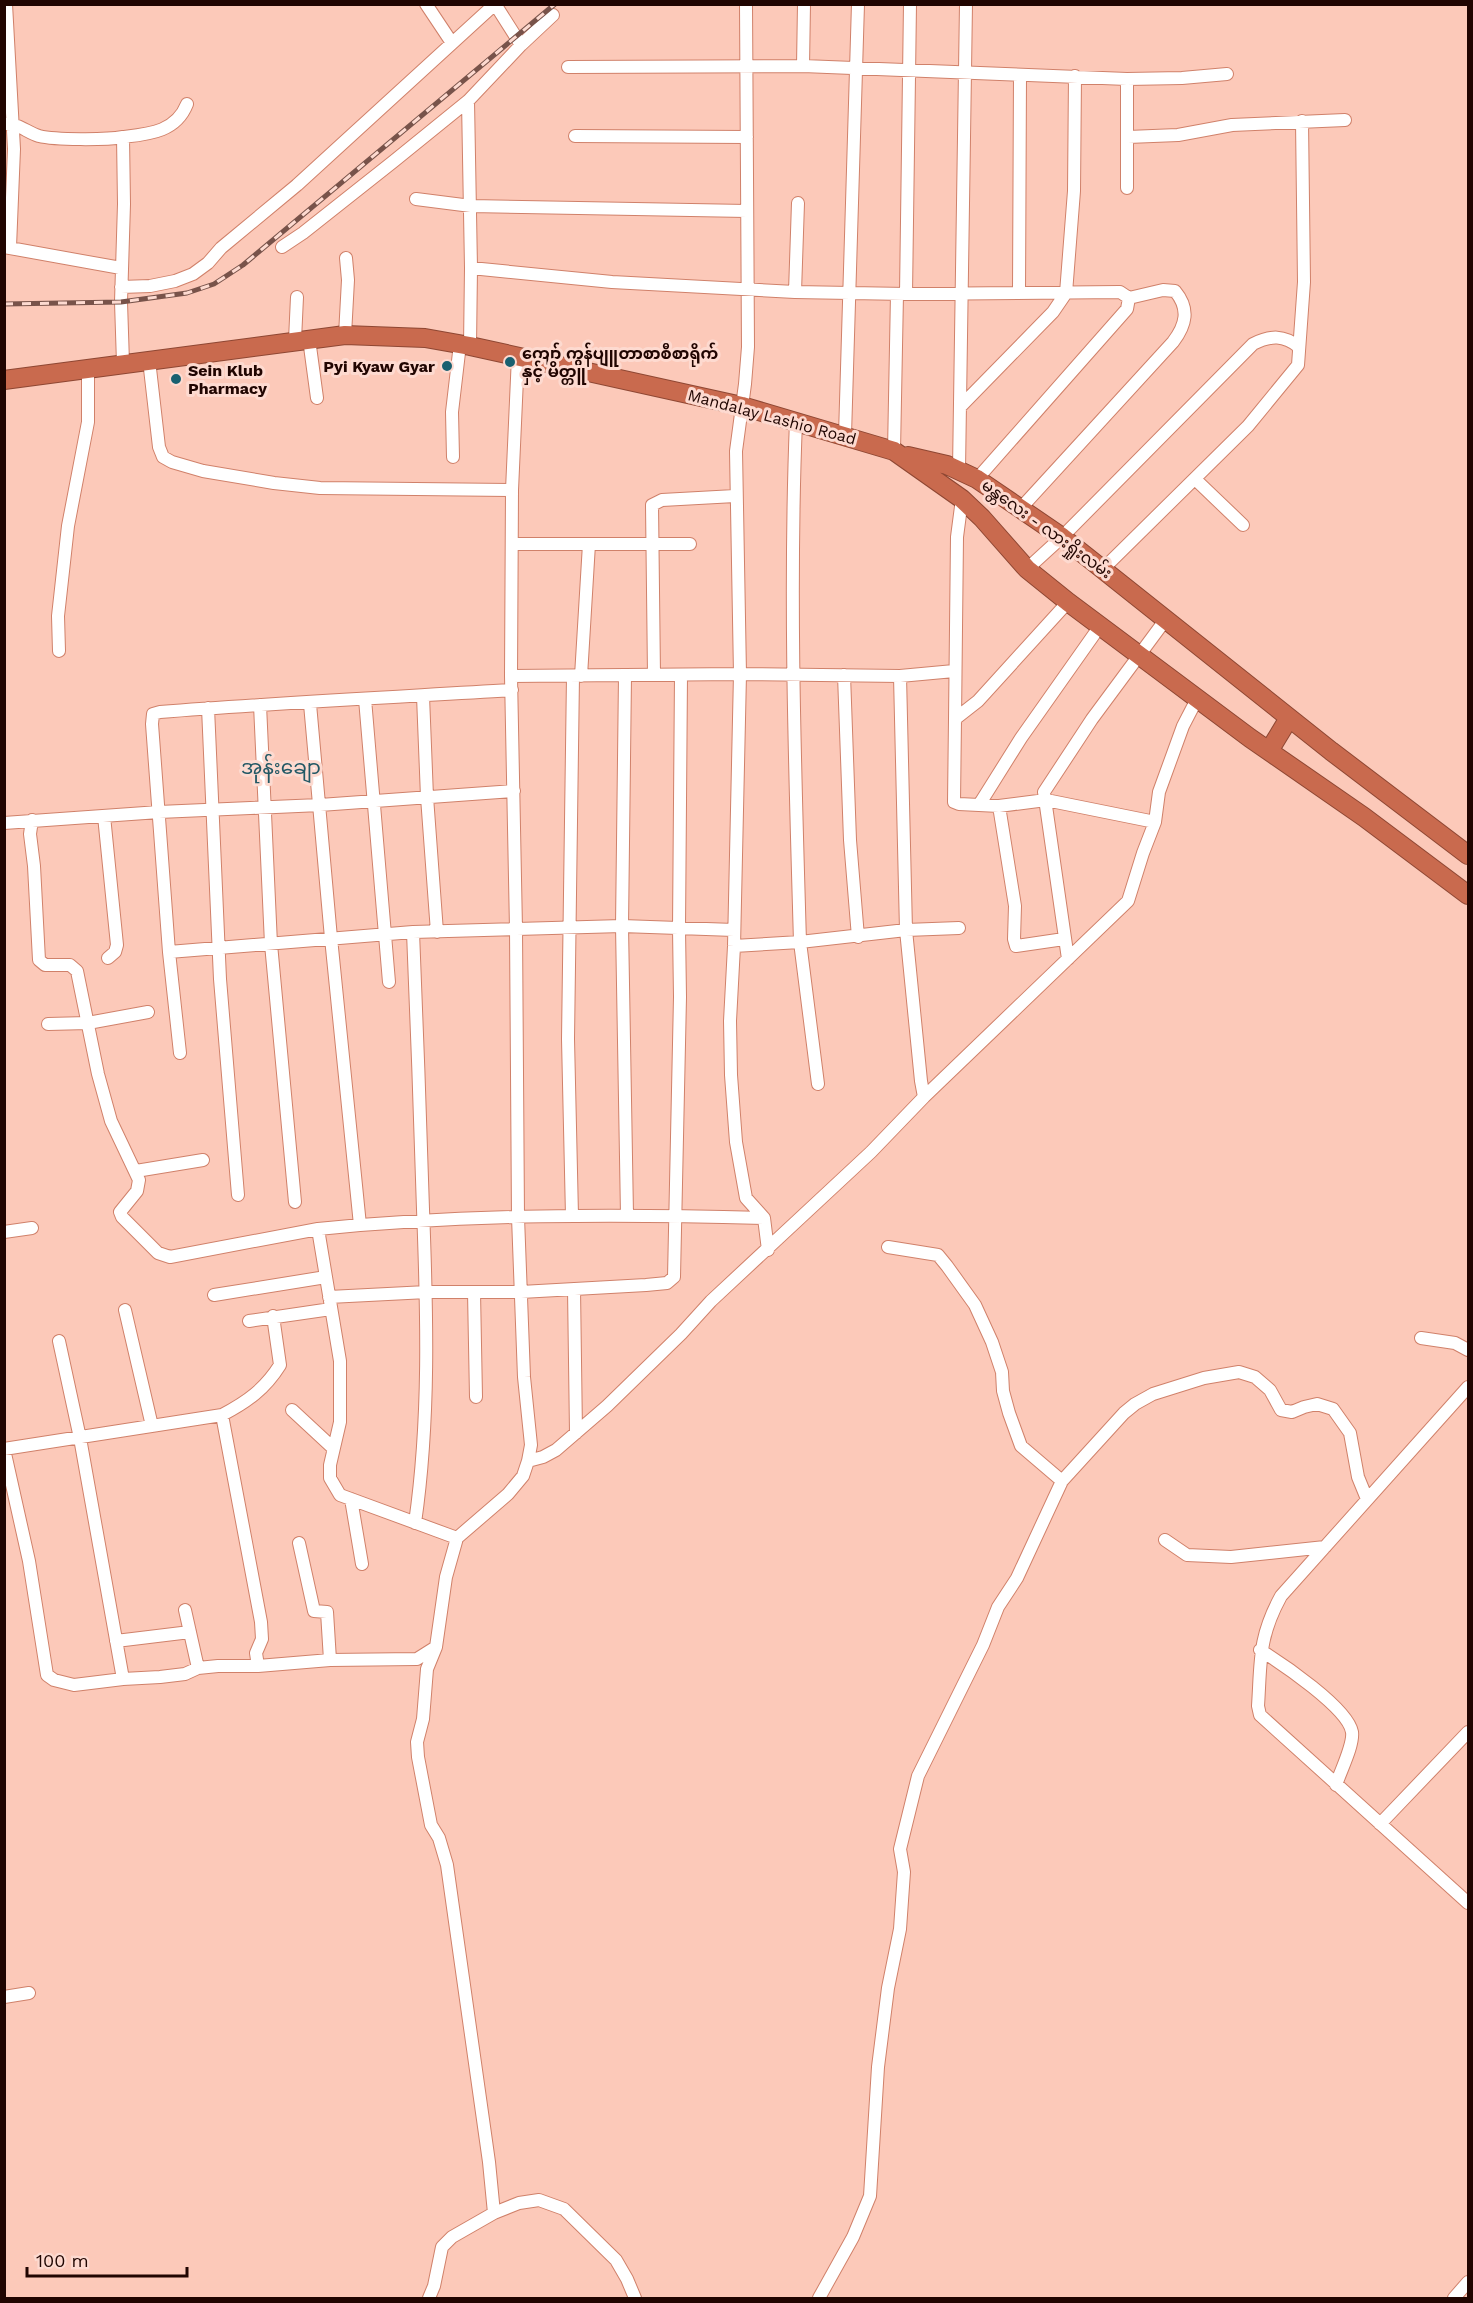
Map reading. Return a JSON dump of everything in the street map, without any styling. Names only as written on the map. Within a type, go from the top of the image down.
[{"type":"highway","name":"Mandalay Lashio Road","points":[[4,380],[345,334],[425,338],[518,356],[742,406],[896,452]]},
{"type":"highway","name":"မန္တလေး - လားရှိုးလမ်း","points":[[896,452],[959,470],[1021,508],[1062,537],[1468,855]]},
{"type":"highway","name":"မန္တလေး - လားရှိုးလမ်း","points":[[896,452],[962,500],[982,518],[1027,569],[1068,602],[1197,699],[1364,817],[1468,895]]},
{"type":"highway","points":[[1269,751],[1289,717]]},
{"type":"street","points":[[6,4],[9,124],[7,247],[121,268]]},
{"type":"street","points":[[426,4],[452,43]]},
{"type":"street","points":[[121,288],[150,286],[175,281],[193,274],[297,185],[495,4],[521,45]]},
{"type":"street","points":[[746,4],[748,347],[736,451],[735,496],[740,674],[734,946],[730,1021],[736,1142],[746,1198],[764,1218],[768,1250]]},
{"type":"street","points":[[803,66],[804,4]]},
{"type":"street","points":[[845,435],[858,4]]},
{"type":"street","points":[[896,452],[910,72],[910,4]]},
{"type":"street","points":[[959,470],[966,4]]},
{"type":"street","points":[[282,247],[303,233],[468,101],[553,15]]},
{"type":"street","points":[[568,66],[803,66],[1127,79],[1227,74]]},
{"type":"street","points":[[1019,293],[1020,75]]},
{"type":"street","points":[[961,406],[1053,312],[1066,293],[1074,191],[1075,76]]},
{"type":"street","points":[[1127,79],[1127,188]]},
{"type":"street","points":[[453,457],[452,412],[465,345],[471,268],[468,101]]},
{"type":"street","points":[[9,124],[40,136],[109,139],[153,134],[168,127],[183,114],[187,104]]},
{"type":"street","points":[[1128,136],[1178,135],[1232,125],[1346,120]]},
{"type":"street","points":[[1103,569],[1248,426],[1298,365],[1304,282],[1302,121]]},
{"type":"street","points":[[575,136],[747,137]]},
{"type":"street","points":[[123,137],[124,204],[121,268],[123,363]]},
{"type":"street","points":[[416,199],[471,206],[747,211]]},
{"type":"street","points":[[795,292],[798,203]]},
{"type":"street","points":[[345,334],[348,280],[346,258]]},
{"type":"street","points":[[471,268],[612,282],[795,292],[901,294],[1120,292],[1130,298],[1163,290],[1175,291],[1182,300],[1185,312],[1184,327],[1173,342],[1021,508]]},
{"type":"street","points":[[297,297],[302,339],[317,398]]},
{"type":"street","points":[[977,479],[1127,309],[1130,298]]},
{"type":"street","points":[[1027,569],[1062,537],[1254,344],[1273,337],[1283,338],[1299,347]]},
{"type":"street","points":[[494,2213],[489,2162],[447,1865],[439,1838],[431,1825],[417,1742],[423,1719],[427,1669],[436,1647],[446,1577],[457,1538],[508,1494],[522,1476],[531,1445],[524,1377],[518,1216],[511,676],[512,490],[518,356]]},
{"type":"street","points":[[148,360],[159,447],[164,458],[172,462],[203,471],[320,488],[512,490]]},
{"type":"street","points":[[59,651],[58,616],[68,526],[88,422],[88,368]]},
{"type":"street","points":[[796,421],[793,675],[800,942],[818,1084]]},
{"type":"street","points":[[1195,479],[1243,525]]},
{"type":"street","points":[[654,675],[652,505],[662,500],[735,496]]},
{"type":"street","points":[[962,500],[957,537],[954,802],[999,806],[1046,800],[1050,803],[1155,822]]},
{"type":"street","points":[[512,544],[690,544]]},
{"type":"street","points":[[572,1216],[568,1039],[570,926],[577,676],[589,544]]},
{"type":"street","points":[[955,719],[978,701],[1068,602]]},
{"type":"street","points":[[1068,959],[1051,854],[1044,792],[1092,719],[1166,619]]},
{"type":"street","points":[[979,805],[1021,738],[1100,626]]},
{"type":"street","points":[[511,676],[740,674],[900,676],[954,671]]},
{"type":"street","points":[[249,1321],[330,1303],[427,1292],[521,1292],[574,1289],[667,1283],[674,1277],[680,997],[681,675]]},
{"type":"street","points":[[844,675],[850,840],[858,937]]},
{"type":"street","points":[[625,676],[622,926],[627,1215]]},
{"type":"street","points":[[900,676],[906,930],[924,1097]]},
{"type":"street","points":[[180,1053],[168,952],[153,714],[208,708],[310,704],[512,690]]},
{"type":"street","points":[[423,696],[426,797],[437,932]]},
{"type":"street","points":[[365,699],[389,982]]},
{"type":"street","points":[[528,1461],[556,1450],[576,1433],[681,1334],[711,1301],[871,1152],[924,1097],[1128,901],[1155,822],[1159,792],[1184,726],[1197,699]]},
{"type":"street","points":[[310,704],[360,1225]]},
{"type":"street","points":[[260,705],[271,944],[295,1202]]},
{"type":"street","points":[[208,708],[219,948],[238,1194]]},
{"type":"street","points":[[4,823],[159,812],[320,805],[514,791]]},
{"type":"street","points":[[999,806],[1015,906],[1014,939],[1016,946],[1064,939]]},
{"type":"street","points":[[104,816],[117,945],[108,958]]},
{"type":"street","points":[[32,820],[30,834],[39,960],[45,965],[70,965],[77,971],[111,1121],[139,1180],[137,1191],[120,1212],[122,1217],[158,1253],[170,1257],[318,1229],[423,1220],[627,1215],[764,1218]]},
{"type":"street","points":[[168,952],[413,932],[570,926],[734,930]]},
{"type":"street","points":[[734,946],[858,937],[906,930],[959,928]]},
{"type":"street","points":[[413,932],[427,1292],[423,1471],[415,1523]]},
{"type":"street","points":[[48,1024],[88,1023],[148,1012]]},
{"type":"street","points":[[136,1171],[203,1160]]},
{"type":"street","points":[[4,1232],[32,1228]]},
{"type":"street","points":[[318,1229],[340,1361],[340,1422],[333,1448],[330,1478],[340,1495],[457,1538]]},
{"type":"street","points":[[888,1247],[938,1255],[947,1266],[975,1305],[992,1342],[1002,1372],[1003,1391],[1009,1413],[1021,1446],[1062,1481]]},
{"type":"street","points":[[214,1295],[326,1277]]},
{"type":"street","points":[[574,1289],[576,1433]]},
{"type":"street","points":[[474,1292],[476,1397]]},
{"type":"street","points":[[125,1310],[152,1426]]},
{"type":"street","points":[[273,1316],[280,1365],[261,1390],[222,1415],[4,1449],[29,1561],[47,1675],[54,1680],[74,1685],[123,1678],[185,1674],[198,1668],[330,1660],[417,1659],[436,1647]]},
{"type":"street","points":[[1421,1338],[1455,1344],[1468,1350]]},
{"type":"street","points":[[59,1341],[80,1438],[123,1678]]},
{"type":"street","points":[[819,2298],[853,2237],[870,2196],[878,2067],[888,1988],[900,1929],[904,1872],[900,1849],[918,1776],[983,1645],[998,1606],[1017,1578],[1062,1481],[1086,1453],[1135,1404],[1153,1394],[1204,1378],[1239,1372],[1255,1377],[1270,1390],[1281,1410],[1292,1412],[1317,1404],[1333,1409],[1350,1433],[1358,1477],[1367,1499]]},
{"type":"street","points":[[1468,1387],[1281,1596],[1271,1614],[1260,1650],[1258,1706],[1260,1715],[1468,1903]]},
{"type":"street","points":[[292,1410],[333,1448]]},
{"type":"street","points":[[222,1415],[261,1622],[262,1639],[256,1653],[258,1666]]},
{"type":"street","points":[[351,1499],[362,1564]]},
{"type":"street","points":[[1165,1540],[1187,1555],[1231,1557],[1325,1547]]},
{"type":"street","points":[[299,1543],[314,1611],[327,1612],[330,1660]]},
{"type":"street","points":[[184,1610],[198,1668]]},
{"type":"street","points":[[116,1641],[190,1632]]},
{"type":"street","points":[[1260,1650],[1294,1671],[1344,1718],[1352,1732],[1350,1747],[1335,1785]]},
{"type":"street","points":[[417,1659],[427,1669]]},
{"type":"street","points":[[1380,1824],[1468,1732]]},
{"type":"street","points":[[4,1997],[29,1993]]},
{"type":"street","points":[[429,2298],[434,2286],[442,2247],[452,2237],[494,2213],[519,2203],[538,2200],[564,2209],[616,2260],[635,2298]]},
{"type":"street","points":[[1454,2298],[1467,2288]]},
{"type":"railway","points":[[4,304],[121,302],[187,293],[214,284],[243,265],[555,4]]},
{"type":"place","name":"ကျော် ကွန်ပျူတာစာစီစာရိုက် နှင့် မိတ္တူ","points":[[510,362]]},
{"type":"place","name":"Pyi Kyaw Gyar","points":[[447,366]]},
{"type":"place","name":"Sein Klub Pharmacy","points":[[176,379]]},
{"type":"district","name":"အုန်းချော","points":[[281,767]]}]
